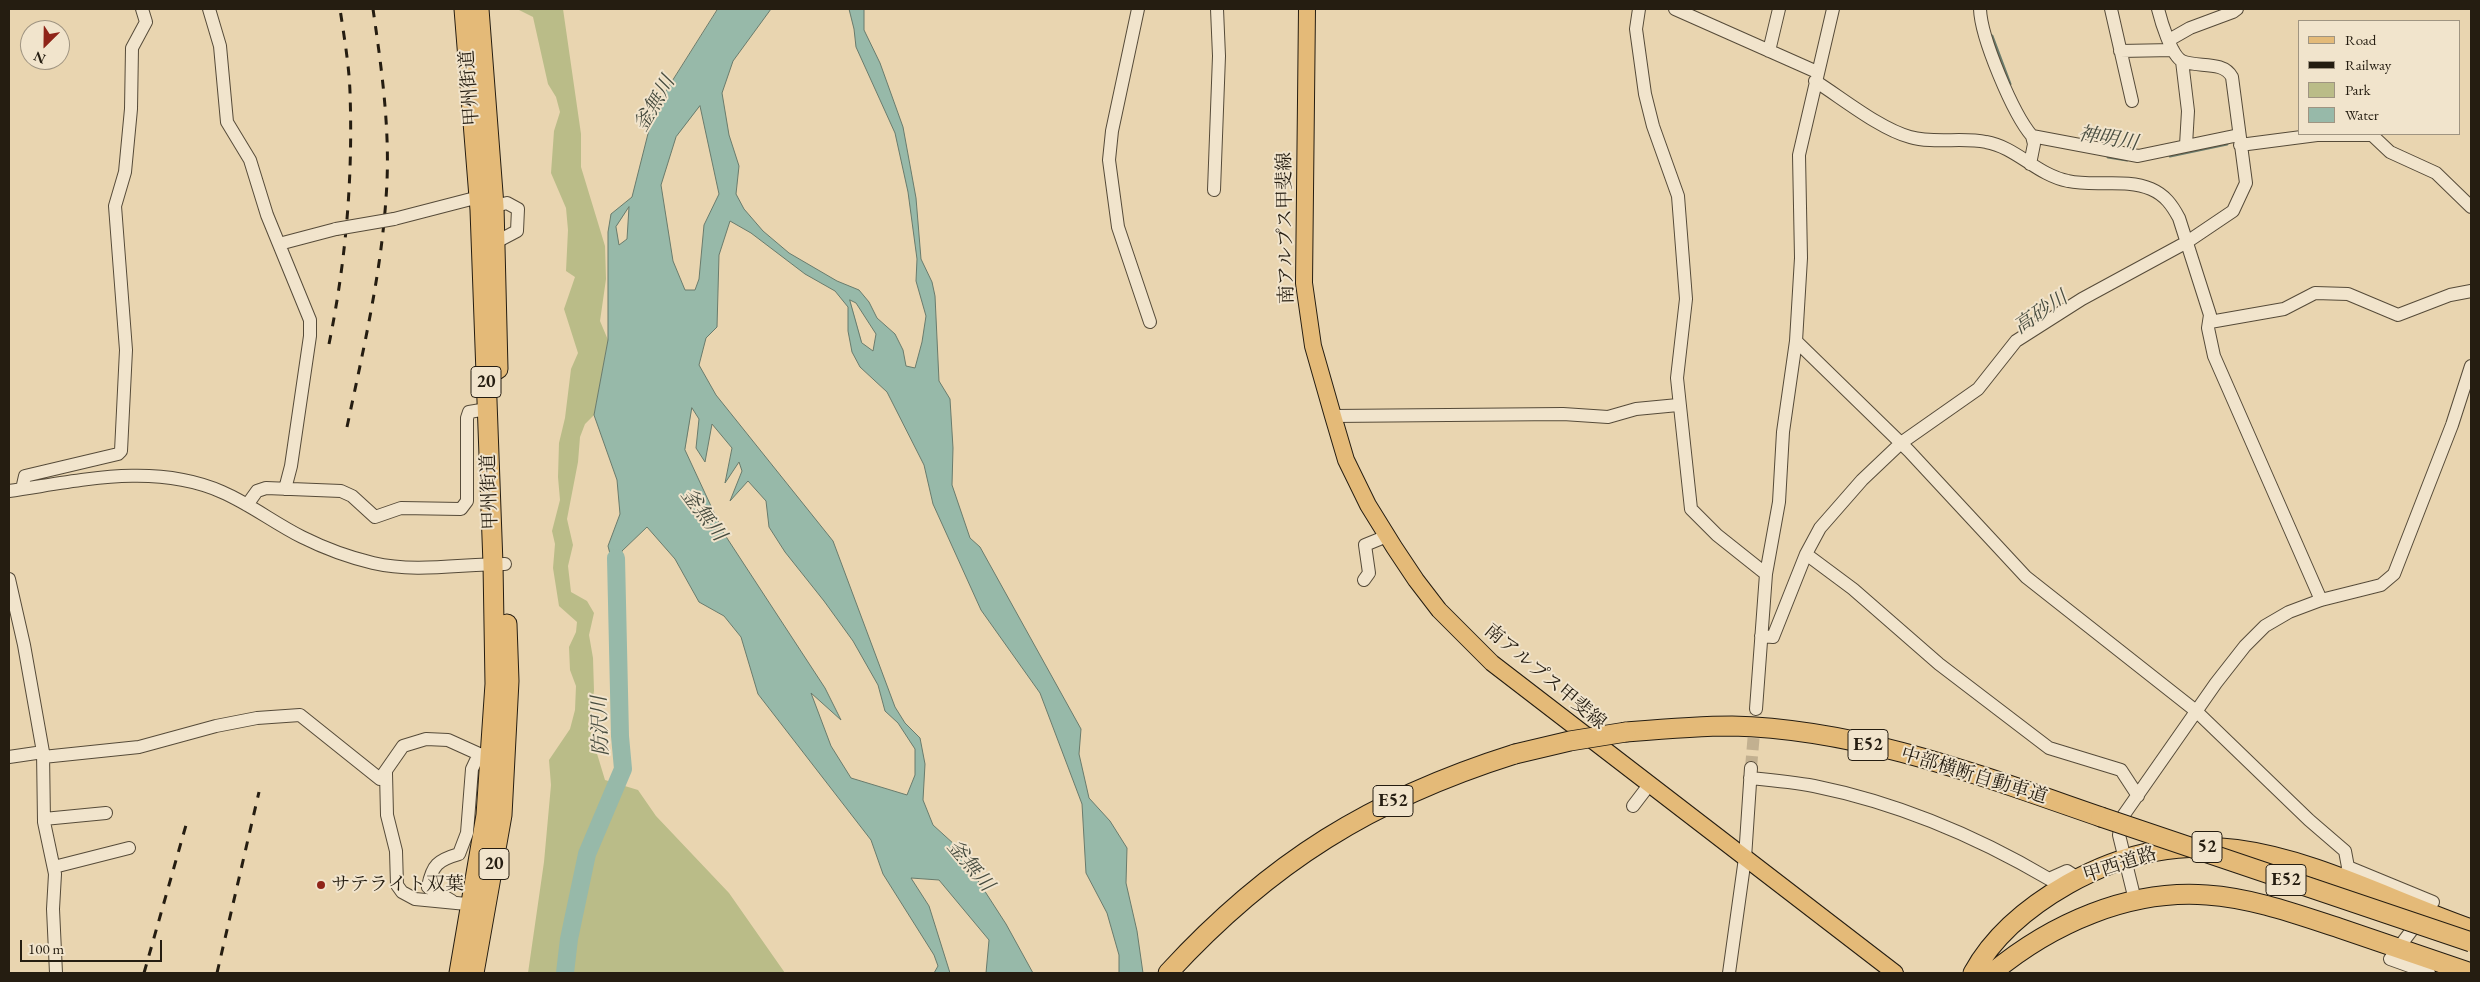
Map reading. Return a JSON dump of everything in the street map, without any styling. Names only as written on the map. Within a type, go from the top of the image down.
[{"type":"highway","name":"甲州街道","points":[[458,973],[472,905],[486,815],[485,755],[495,684],[502,525],[495,245],[484,204],[464,9]]},
{"type":"highway","name":"甲州街道","points":[[474,973],[472,905],[502,815],[509,680],[487,409],[479,9]]},
{"type":"highway","name":"中部横断自動車道","points":[[1168,973],[1194,945],[1280,869],[1328,836],[1372,811],[1457,773],[1515,754],[1570,741],[1626,732],[1680,727],[1734,726],[1787,730],[1834,738],[1933,761],[2471,942]]},
{"type":"highway","name":"甲西道路","points":[[1973,973],[1990,948],[2009,928],[2054,892],[2078,878],[2125,859],[2151,852],[2175,849],[2210,847],[2243,849],[2347,873],[2430,907],[2471,929]]},
{"type":"highway","name":"甲西道路","points":[[1992,973],[2037,940],[2070,923],[2135,900],[2170,895],[2206,895],[2240,899],[2286,911],[2471,973]]},
{"type":"main road","name":"南アルプス甲斐線","points":[[1307,9],[1304,283],[1313,346],[1333,416],[1346,460],[1368,505],[1416,580],[1439,610],[1492,664],[1895,973]]},
{"type":"street","points":[[22,489],[25,476],[109,457],[121,451],[126,350],[115,206],[116,195],[125,172],[132,109],[132,48],[146,22],[142,9]]},
{"type":"street","points":[[210,9],[220,46],[227,122],[250,160],[279,244],[310,320],[311,329],[291,466],[285,488]]},
{"type":"street","points":[[1138,9],[1111,139],[1109,160],[1118,227],[1150,322]]},
{"type":"street","points":[[1214,190],[1219,56],[1217,9]]},
{"type":"street","points":[[1640,9],[1636,29],[1645,94],[1653,126],[1678,196],[1686,299],[1677,378],[1678,406],[1691,509],[1717,535],[1766,574]]},
{"type":"street","points":[[1675,9],[1770,52],[1816,76],[1898,133],[1912,138],[1985,142],[1999,145],[2049,176],[2086,184],[2139,185],[2152,189],[2164,196],[2172,204],[2187,242],[2210,315],[2208,328],[2214,356],[2321,600]]},
{"type":"street","points":[[1770,52],[1778,9]]},
{"type":"street","points":[[1756,709],[1766,574],[1779,502],[1783,432],[1796,340],[1801,258],[1798,155],[1834,9]]},
{"type":"street","points":[[1980,9],[1984,30],[2009,97],[2024,127],[2032,136],[2034,144],[2030,164]]},
{"type":"street","points":[[2111,9],[2132,101]]},
{"type":"street","points":[[2158,9],[2171,45],[2182,60],[2188,111],[2186,145]]},
{"type":"street","points":[[2120,51],[2171,45],[2190,28],[2237,9]]},
{"type":"street","points":[[1761,636],[1773,637],[1806,554],[1820,528],[1862,480],[1901,443],[1978,389],[2016,341],[2082,299],[2187,242],[2232,211],[2246,183],[2232,77],[2229,71],[2182,60]]},
{"type":"street","points":[[2032,136],[2138,156],[2186,145],[2239,140],[2317,135],[2372,135],[2390,152],[2436,173],[2471,207]]},
{"type":"street","points":[[279,244],[336,229],[484,204]]},
{"type":"street","points":[[2210,322],[2284,309],[2315,293],[2348,294],[2398,315],[2450,295],[2471,292]]},
{"type":"street","points":[[1796,340],[1901,443],[2026,577],[2196,711],[2309,820],[2345,850],[2347,873]]},
{"type":"street","points":[[2135,900],[2119,835],[2123,816],[2196,711],[2245,646],[2265,626],[2289,612],[2321,600],[2382,585],[2394,574],[2452,425],[2471,366]]},
{"type":"street","points":[[1333,416],[1563,414],[1608,417],[1636,409],[1678,406]]},
{"type":"street","points":[[246,505],[257,491],[266,488],[285,488],[341,491],[352,496],[375,517],[401,508],[461,509],[467,501],[467,418],[469,412],[487,409]]},
{"type":"street","points":[[9,491],[130,474],[171,478],[222,492],[308,540],[338,554],[374,563],[410,568],[499,564]]},
{"type":"street","points":[[1364,580],[1370,573],[1365,545],[1388,536]]},
{"type":"street","points":[[1806,554],[1853,589],[1939,664],[2049,748],[2121,770],[2138,796]]},
{"type":"street","points":[[9,578],[24,645],[43,755],[44,819],[54,867],[56,973]]},
{"type":"street","points":[[9,757],[139,747],[216,726],[257,718],[300,715],[380,779],[403,746],[426,739],[448,740],[485,755],[472,769],[467,833],[459,854],[442,859],[430,872],[428,887],[472,905]]},
{"type":"street","points":[[386,773],[386,815],[396,851],[397,885],[402,892],[415,898],[472,905]]},
{"type":"street","points":[[1729,973],[1745,858],[1750,773],[1889,805],[1926,818],[2005,853],[2049,879],[2067,872],[2078,878]]},
{"type":"street","points":[[1633,806],[1650,785]]},
{"type":"street","points":[[44,819],[106,813]]},
{"type":"street","points":[[54,867],[129,848]]},
{"type":"street","points":[[2429,973],[2390,959],[2430,907]]},
{"type":"green space","points":[[517,9],[563,9],[581,134],[581,167],[605,246],[606,279],[600,321],[608,340],[594,415],[585,424],[580,437],[578,462],[567,519],[573,545],[568,566],[571,592],[587,601],[594,613],[589,635],[593,658],[594,691],[588,724],[605,780],[638,790],[656,816],[729,893],[785,973],[528,973],[544,862],[551,785],[549,760],[570,729],[575,710],[576,686],[570,670],[569,647],[576,632],[577,622],[559,606],[553,568],[555,544],[552,531],[560,500],[558,477],[559,443],[565,418],[571,369],[578,353],[564,309],[575,277],[566,271],[568,230],[566,208],[551,173],[554,131],[560,112],[556,97],[548,84],[533,17]]},
{"type":"water","name":"釜無川","points":[[718,9],[771,9],[733,61],[722,93],[729,135],[739,166],[736,194],[744,209],[763,231],[789,253],[837,281],[859,290],[869,302],[877,318],[895,334],[903,350],[906,366],[915,368],[926,316],[916,281],[917,259],[908,192],[895,133],[856,47],[849,9],[864,9],[864,30],[880,63],[903,127],[916,198],[921,259],[932,282],[935,296],[939,381],[950,399],[953,448],[952,485],[970,538],[980,547],[1081,729],[1079,754],[1089,798],[1110,821],[1127,848],[1126,883],[1137,931],[1143,973],[1119,973],[1119,955],[1107,913],[1086,873],[1082,804],[1040,693],[981,610],[933,504],[924,465],[887,392],[860,367],[852,352],[848,331],[848,307],[835,291],[805,274],[751,233],[730,221],[719,255],[717,327],[706,338],[699,365],[716,395],[833,541],[895,707],[905,723],[920,738],[925,764],[923,800],[933,825],[955,845],[1006,924],[1033,973],[986,973],[989,940],[939,880],[911,878],[929,906],[950,973],[934,973],[938,966],[934,955],[883,874],[871,840],[758,694],[741,637],[724,616],[699,602],[675,559],[647,527],[622,551],[617,581],[608,546],[620,514],[617,480],[594,415],[608,340],[608,232],[611,214],[632,197],[654,110]],"holes":[[[700,106],[719,194],[704,225],[699,279],[695,290],[685,290],[673,261],[661,185],[676,137]],[[629,207],[627,239],[619,245],[616,227]],[[850,300],[856,303],[876,334],[873,351],[862,343]],[[692,408],[699,419],[696,448],[705,462],[712,424],[732,448],[725,483],[739,462],[742,471],[730,501],[748,481],[766,501],[769,527],[785,552],[853,641],[878,685],[885,711],[898,723],[915,749],[915,775],[907,795],[851,778],[831,746],[811,693],[841,720],[825,688],[723,532],[685,450]]]},
{"type":"waterway","name":"神明川","points":[[1992,36],[2010,84]]},
{"type":"waterway","name":"神明川","points":[[2170,156],[2227,144]]},
{"type":"waterway","name":"神明川","points":[[2108,157],[2127,160]]},
{"type":"waterway","name":"防沢川","points":[[565,973],[569,939],[587,854],[623,769],[620,736],[616,558]]},
{"type":"tunnel","points":[[1751,768],[1756,709]]},
{"type":"railway","points":[[329,344],[340,282],[349,187],[351,124],[349,82],[340,9]]},
{"type":"railway","points":[[347,427],[376,284],[386,198],[386,127],[373,9]]},
{"type":"railway","points":[[217,973],[259,792]]},
{"type":"railway","points":[[144,973],[188,818]]},
{"type":"place","name":"サテライト双葉","points":[[321,885]]},
{"type":"water label","name":"高砂川","points":[[2041,313]]}]
